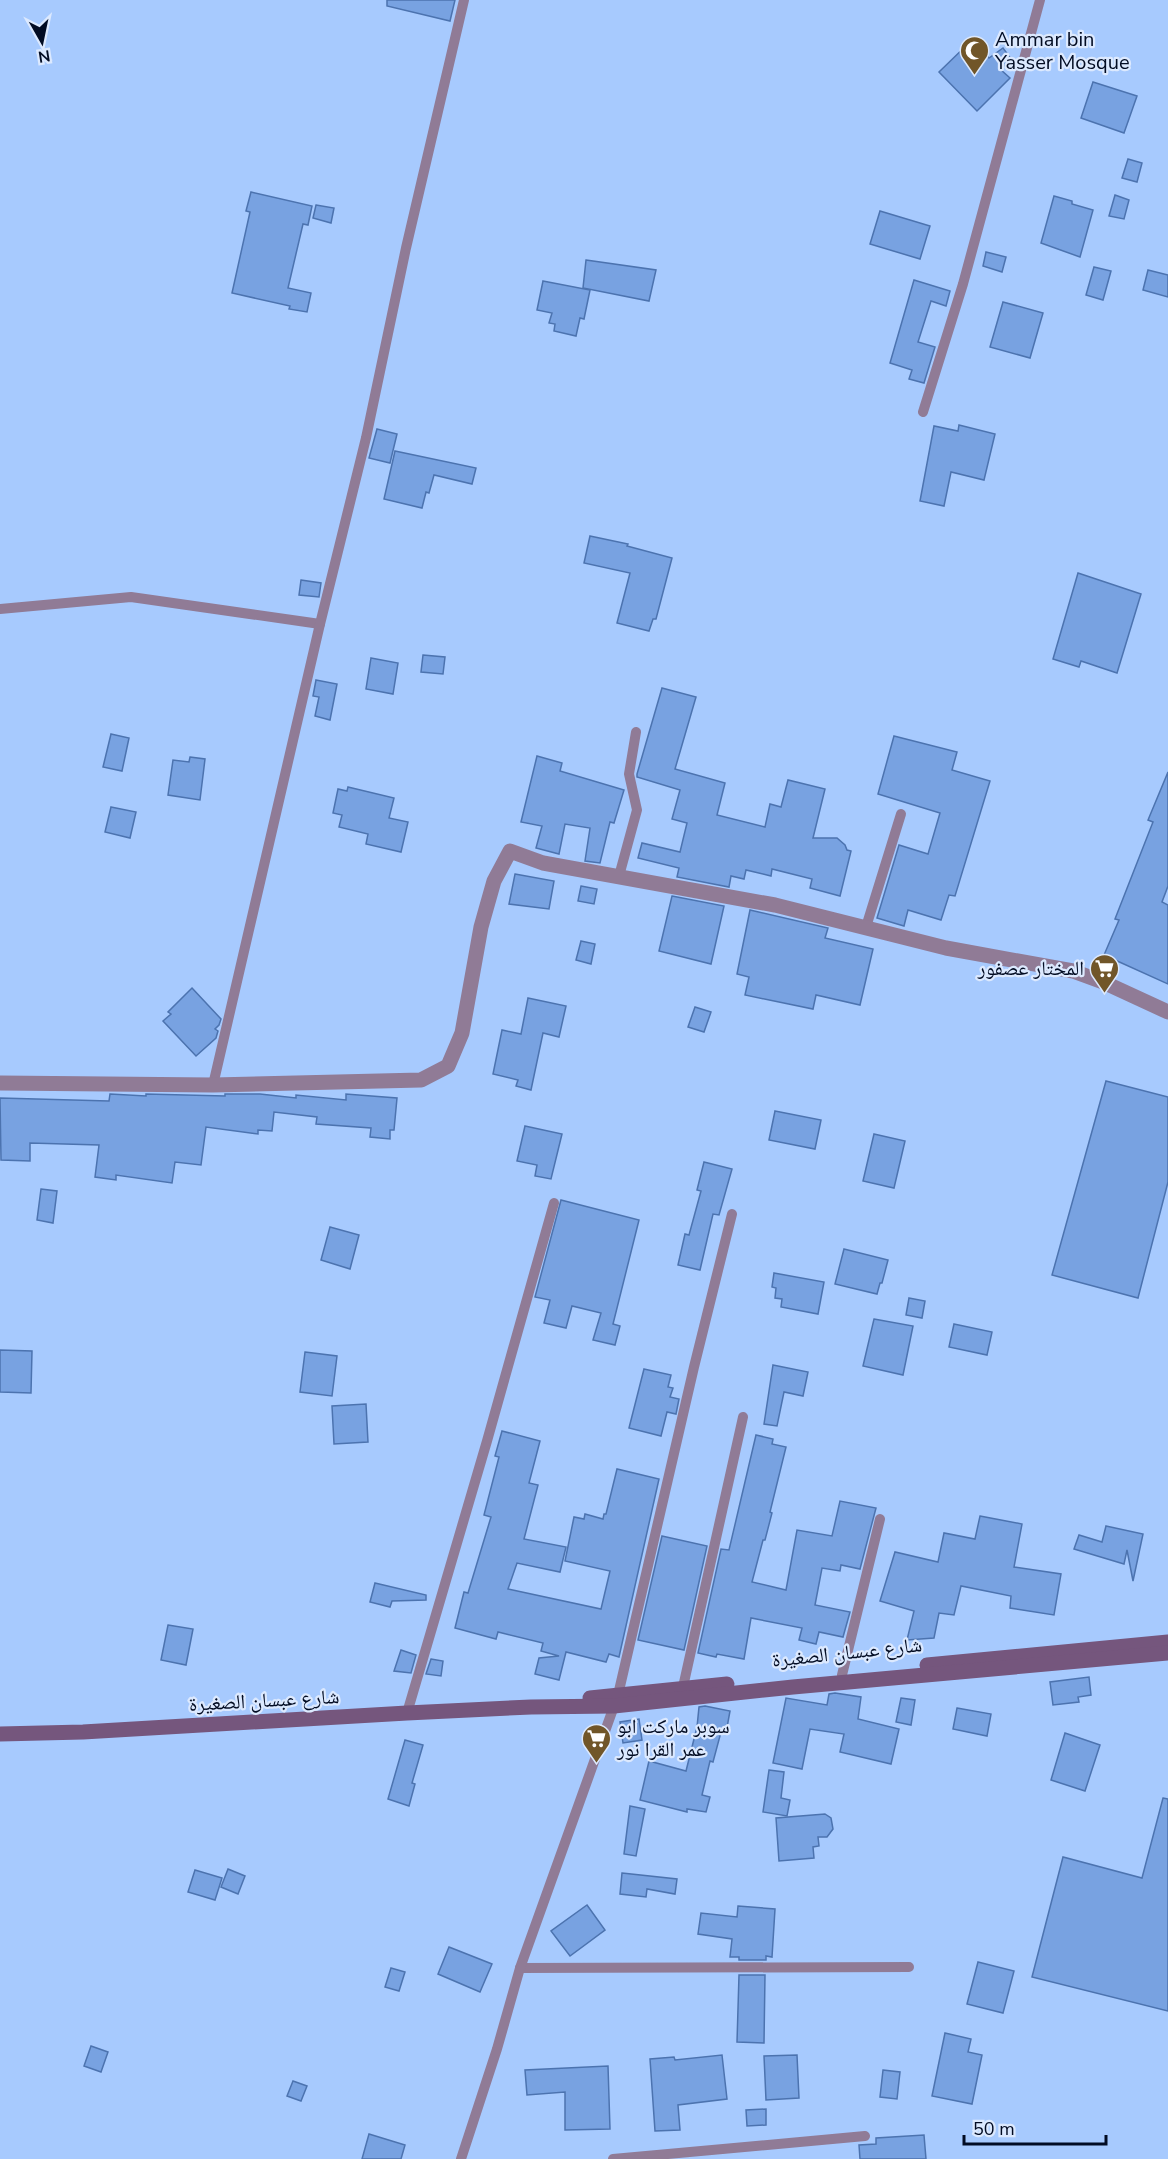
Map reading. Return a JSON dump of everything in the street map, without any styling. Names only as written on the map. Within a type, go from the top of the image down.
[{"type":"street","points":[[0,1083],[213,1085],[421,1080],[448,1066],[462,1033],[481,927],[494,882],[510,851],[543,863],[775,905],[946,948],[1073,971],[1168,1012]]},
{"type":"street","name":"شارع عبسان الصغيرة","points":[[616,1701],[683,1687],[1168,1642]]},
{"type":"street","name":"شارع عبسان الصغيرة","points":[[0,1734],[83,1732],[531,1707],[793,1687],[1168,1653]]},
{"type":"lane","points":[[213,1085],[320,624],[366,438],[406,248],[464,0]]},
{"type":"lane","points":[[923,412],[963,284],[1040,0]]},
{"type":"lane","points":[[0,609],[131,597],[320,624]]},
{"type":"lane","points":[[619,876],[638,810],[629,774],[636,732]]},
{"type":"lane","points":[[866,927],[901,814]]},
{"type":"lane","points":[[407,1713],[554,1203]]},
{"type":"lane","points":[[460,2159],[497,2049],[520,1968],[616,1701],[732,1214]]},
{"type":"lane","points":[[683,1687],[743,1418]]},
{"type":"lane","points":[[842,1674],[880,1519]]},
{"type":"lane","points":[[520,1968],[909,1967]]},
{"type":"lane","points":[[613,2159],[865,2136]]},
{"type":"building","points":[[387,0],[455,0],[450,21],[387,6]]},
{"type":"building","name":"Ammar bin Yasser Mosque","points":[[972,40],[989,58],[1003,48],[1012,60],[1000,69],[1010,78],[977,111],[939,72]]},
{"type":"building","points":[[1093,82],[1137,96],[1124,133],[1081,118]]},
{"type":"building","points":[[1128,159],[1142,163],[1137,182],[1122,178]]},
{"type":"building","points":[[251,192],[312,206],[308,225],[303,224],[288,288],[311,293],[307,312],[232,293],[250,212],[246,211]]},
{"type":"building","points":[[1115,195],[1129,200],[1124,219],[1109,216]]},
{"type":"building","points":[[1054,196],[1093,210],[1080,257],[1041,243]]},
{"type":"building","points":[[316,205],[334,208],[331,223],[313,218]]},
{"type":"building","points":[[880,211],[930,226],[920,259],[870,244]]},
{"type":"building","points":[[986,252],[1006,257],[1002,272],[983,266]]},
{"type":"building","points":[[586,260],[656,270],[649,301],[583,288]]},
{"type":"building","points":[[1094,267],[1111,271],[1103,300],[1086,295]]},
{"type":"building","points":[[1148,270],[1168,275],[1168,297],[1143,290]]},
{"type":"building","points":[[914,280],[950,291],[946,306],[931,301],[918,342],[935,347],[924,383],[909,379],[912,370],[890,363]]},
{"type":"building","points":[[543,281],[590,290],[584,319],[580,318],[576,336],[554,331],[555,324],[549,323],[552,313],[537,310]]},
{"type":"building","points":[[1003,302],[1043,313],[1030,358],[990,347]]},
{"type":"building","points":[[959,425],[995,434],[984,480],[951,472],[944,506],[920,501],[934,426],[958,431]]},
{"type":"building","points":[[377,429],[397,434],[390,463],[369,458]]},
{"type":"building","points":[[395,451],[476,468],[472,484],[434,475],[422,508],[384,499]]},
{"type":"building","points":[[590,536],[628,544],[627,546],[672,558],[656,619],[653,619],[649,631],[617,623],[630,573],[584,563]]},
{"type":"building","points":[[1078,573],[1141,594],[1117,673],[1081,661],[1079,667],[1053,659]]},
{"type":"building","points":[[301,580],[321,583],[319,597],[299,595]]},
{"type":"building","points":[[423,655],[445,657],[443,674],[421,672]]},
{"type":"building","points":[[371,658],[398,663],[393,694],[366,689]]},
{"type":"building","points":[[316,680],[337,684],[330,720],[315,716],[319,697],[313,696]]},
{"type":"building","points":[[662,688],[696,697],[675,769],[725,783],[717,815],[765,827],[770,804],[781,807],[788,780],[825,789],[813,838],[837,838],[847,850],[851,851],[840,896],[810,888],[812,879],[772,869],[771,876],[746,870],[744,879],[731,876],[729,887],[677,877],[679,868],[638,858],[642,843],[680,852],[687,823],[672,819],[680,790],[637,777]]},
{"type":"building","points":[[111,734],[129,738],[122,771],[103,767]]},
{"type":"building","points":[[894,736],[957,752],[952,770],[990,781],[955,896],[949,895],[941,920],[908,910],[904,926],[877,918],[899,845],[928,854],[940,813],[878,794]]},
{"type":"building","points":[[537,756],[562,763],[560,771],[624,790],[614,823],[610,822],[600,863],[585,861],[590,828],[565,824],[559,854],[536,848],[542,826],[521,822]]},
{"type":"building","points":[[190,757],[205,759],[200,800],[168,795],[173,760],[189,762]]},
{"type":"building","points":[[1168,772],[1168,886],[1162,902],[1168,905],[1168,984],[1104,955],[1119,920],[1115,919],[1153,822],[1148,820]]},
{"type":"building","points":[[348,787],[394,798],[389,818],[408,822],[401,852],[366,844],[368,834],[339,827],[342,815],[333,813],[338,789],[347,791]]},
{"type":"building","points":[[111,807],[136,812],[130,838],[105,832]]},
{"type":"building","points":[[515,874],[554,881],[549,909],[509,904]]},
{"type":"building","points":[[581,886],[597,889],[594,904],[578,901]]},
{"type":"building","points":[[672,896],[724,906],[711,964],[659,951]]},
{"type":"building","points":[[750,910],[828,928],[825,938],[873,949],[860,1005],[816,995],[813,1009],[745,995],[749,977],[737,974]]},
{"type":"building","points":[[581,941],[595,944],[591,964],[576,960]]},
{"type":"building","points":[[192,988],[221,1019],[215,1029],[218,1031],[216,1038],[196,1056],[163,1021],[171,1014],[168,1012]]},
{"type":"building","points":[[528,998],[566,1006],[559,1037],[543,1033],[531,1090],[516,1086],[518,1080],[493,1074],[502,1030],[521,1034]]},
{"type":"building","points":[[695,1007],[711,1012],[704,1032],[688,1027]]},
{"type":"building","points":[[1106,1081],[1168,1097],[1168,1182],[1138,1298],[1052,1275]]},
{"type":"building","points":[[110,1094],[225,1096],[225,1094],[260,1094],[346,1100],[346,1094],[397,1098],[394,1130],[390,1130],[390,1139],[370,1137],[371,1128],[316,1124],[317,1117],[274,1112],[272,1131],[258,1130],[258,1134],[206,1127],[201,1165],[175,1162],[172,1183],[116,1175],[116,1180],[95,1177],[99,1145],[30,1143],[30,1161],[1,1160],[0,1098],[109,1101]]},
{"type":"building","points":[[775,1111],[821,1120],[815,1149],[769,1140]]},
{"type":"building","points":[[525,1126],[562,1134],[551,1179],[535,1176],[537,1165],[517,1161]]},
{"type":"building","points":[[874,1134],[905,1141],[894,1188],[863,1181]]},
{"type":"building","points":[[704,1162],[732,1169],[719,1215],[713,1214],[700,1270],[678,1265],[685,1234],[689,1235],[701,1191],[697,1190]]},
{"type":"building","points":[[41,1189],[57,1191],[53,1223],[37,1220]]},
{"type":"building","points":[[561,1200],[639,1220],[613,1324],[620,1326],[615,1345],[593,1340],[601,1313],[572,1306],[566,1328],[544,1323],[550,1300],[535,1297]]},
{"type":"building","points":[[330,1227],[359,1235],[350,1269],[321,1260]]},
{"type":"building","points":[[844,1249],[888,1260],[877,1294],[835,1284]]},
{"type":"building","points":[[774,1273],[824,1282],[818,1314],[781,1307],[782,1299],[775,1298],[776,1288],[772,1287]]},
{"type":"building","points":[[909,1298],[925,1301],[922,1318],[906,1315]]},
{"type":"building","points":[[874,1319],[913,1326],[903,1375],[863,1366]]},
{"type":"building","points":[[954,1324],[992,1332],[987,1355],[949,1347]]},
{"type":"building","points":[[0,1350],[32,1351],[31,1393],[0,1392]]},
{"type":"building","points":[[305,1352],[337,1356],[332,1396],[300,1392]]},
{"type":"building","points":[[773,1365],[808,1372],[803,1396],[784,1392],[777,1426],[764,1424]]},
{"type":"building","points":[[644,1369],[671,1375],[668,1387],[673,1388],[670,1397],[679,1399],[676,1414],[667,1412],[661,1436],[629,1428]]},
{"type":"building","points":[[366,1404],[368,1442],[334,1444],[332,1406]]},
{"type":"building","points":[[502,1431],[540,1441],[529,1483],[538,1485],[524,1539],[566,1547],[560,1572],[517,1563],[508,1589],[601,1609],[610,1571],[565,1561],[574,1517],[584,1519],[585,1514],[603,1519],[617,1469],[659,1479],[619,1657],[609,1654],[606,1662],[566,1652],[559,1680],[535,1674],[539,1658],[559,1656],[541,1651],[543,1643],[498,1632],[496,1639],[455,1628],[464,1592],[468,1593],[491,1517],[484,1515],[499,1457],[495,1456]]},
{"type":"building","points":[[756,1435],[773,1439],[772,1444],[786,1447],[770,1512],[772,1513],[752,1582],[786,1590],[797,1530],[832,1536],[840,1501],[876,1508],[860,1569],[841,1565],[840,1571],[822,1568],[815,1605],[850,1612],[843,1637],[819,1632],[816,1644],[799,1640],[802,1628],[751,1618],[744,1659],[698,1653],[721,1549],[729,1550]]},
{"type":"building","points":[[980,1516],[1022,1524],[1014,1567],[1061,1574],[1054,1615],[1010,1608],[1011,1596],[961,1586],[954,1615],[939,1613],[934,1638],[907,1640],[914,1611],[880,1601],[895,1552],[938,1562],[944,1533],[975,1539]]},
{"type":"building","points":[[1106,1526],[1143,1534],[1133,1581],[1127,1550],[1124,1564],[1074,1549],[1079,1535],[1102,1542]]},
{"type":"building","points":[[662,1536],[707,1546],[684,1650],[638,1640]]},
{"type":"building","points":[[375,1583],[426,1595],[426,1600],[392,1601],[390,1607],[370,1602]]},
{"type":"building","points":[[168,1625],[193,1629],[186,1665],[161,1660]]},
{"type":"building","points":[[401,1650],[416,1655],[411,1673],[394,1671]]},
{"type":"building","points":[[431,1659],[443,1661],[441,1676],[426,1674]]},
{"type":"building","points":[[1089,1677],[1091,1695],[1078,1697],[1079,1702],[1053,1705],[1050,1682]]},
{"type":"building","points":[[829,1694],[861,1697],[858,1719],[899,1729],[891,1764],[840,1752],[844,1734],[810,1729],[802,1769],[773,1763],[786,1698],[827,1705]]},
{"type":"building","points":[[901,1698],[915,1700],[911,1725],[896,1722]]},
{"type":"building","points":[[699,1707],[730,1711],[726,1733],[721,1732],[713,1762],[710,1761],[702,1795],[710,1797],[706,1812],[687,1809],[687,1812],[640,1800],[649,1761],[686,1771],[697,1727]]},
{"type":"building","points":[[957,1708],[991,1714],[987,1736],[953,1729]]},
{"type":"building","points":[[639,1719],[642,1740],[623,1743],[620,1722]]},
{"type":"building","points":[[1065,1733],[1100,1745],[1085,1791],[1051,1780]]},
{"type":"building","points":[[405,1740],[423,1745],[412,1783],[415,1784],[409,1806],[388,1799]]},
{"type":"building","points":[[769,1770],[784,1772],[781,1798],[790,1800],[787,1816],[763,1812]]},
{"type":"building","points":[[1163,1798],[1168,1799],[1168,2011],[1032,1977],[1063,1857],[1142,1878]]},
{"type":"building","points":[[630,1806],[645,1809],[636,1856],[624,1854]]},
{"type":"building","points":[[825,1814],[831,1818],[833,1829],[827,1837],[818,1837],[819,1846],[813,1847],[814,1858],[779,1861],[776,1818]]},
{"type":"building","points":[[228,1869],[245,1876],[238,1894],[221,1887]]},
{"type":"building","points":[[195,1870],[222,1878],[215,1900],[188,1892]]},
{"type":"building","points":[[622,1873],[677,1879],[675,1894],[647,1889],[646,1897],[620,1894]]},
{"type":"building","points":[[587,1905],[605,1930],[570,1956],[551,1931]]},
{"type":"building","points":[[738,1906],[775,1909],[772,1957],[766,1956],[766,1960],[739,1960],[739,1957],[730,1957],[732,1939],[698,1934],[701,1913],[737,1917]]},
{"type":"building","points":[[449,1947],[492,1964],[480,1992],[438,1974]]},
{"type":"building","points":[[978,1962],[1014,1971],[1003,2013],[967,2004]]},
{"type":"building","points":[[391,1968],[405,1972],[399,1991],[385,1987]]},
{"type":"building","points":[[739,1975],[765,1975],[764,2043],[737,2042]]},
{"type":"building","points":[[945,2033],[971,2039],[968,2052],[982,2055],[972,2104],[932,2096]]},
{"type":"building","points":[[91,2046],[108,2052],[101,2072],[84,2066]]},
{"type":"building","points":[[722,2055],[727,2099],[678,2105],[680,2130],[655,2131],[650,2059],[674,2057],[675,2060]]},
{"type":"building","points":[[797,2055],[799,2098],[766,2100],[764,2056]]},
{"type":"building","points":[[608,2066],[610,2129],[565,2130],[565,2092],[527,2095],[525,2070]]},
{"type":"building","points":[[883,2070],[900,2072],[897,2099],[880,2097]]},
{"type":"building","points":[[293,2081],[307,2086],[301,2101],[287,2096]]},
{"type":"building","points":[[766,2109],[766,2125],[747,2126],[746,2110]]},
{"type":"building","points":[[369,2134],[405,2145],[401,2159],[362,2159]]},
{"type":"building","points":[[924,2135],[926,2159],[860,2159],[859,2145],[876,2144],[876,2138]]},
{"type":"place","name":"Ammar bin Yasser Mosque","points":[[974,76]]},
{"type":"place","name":"المختار عصفور","points":[[1105,994]]},
{"type":"place","name":"سوبر ماركت ابو عمر القرا نور","points":[[596,1764]]}]
